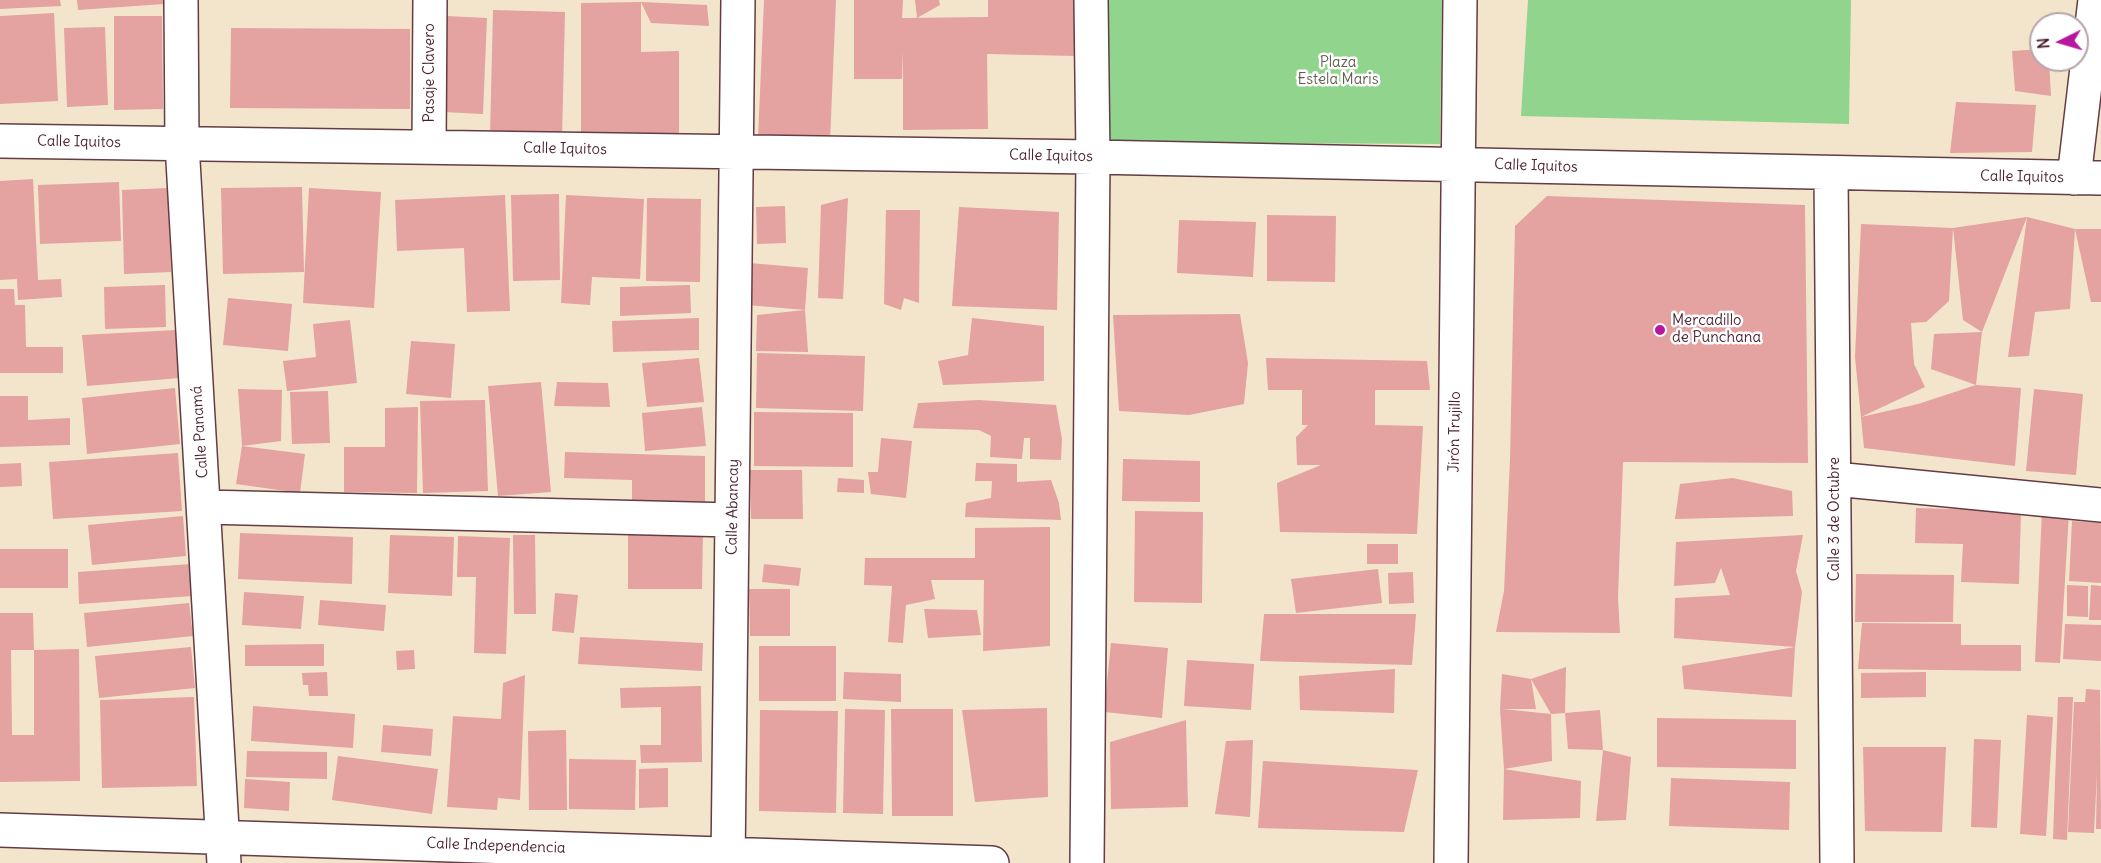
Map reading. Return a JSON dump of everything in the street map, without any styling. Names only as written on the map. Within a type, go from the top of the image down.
[{"type":"street","name":"Calle Panamá","points":[[181,0],[182,144],[205,507],[223,850]]},
{"type":"street","name":"Pasaje Clavero","points":[[429,147],[430,0]]},
{"type":"street","name":"Calle Abancay","points":[[728,858],[738,0]]},
{"type":"street","points":[[1087,863],[1093,157],[1091,0]]},
{"type":"street","name":"Jirón Trujillo","points":[[1451,863],[1460,0]]},
{"type":"street","points":[[2088,178],[2095,0]]},
{"type":"street","name":"Calle Iquitos","points":[[0,141],[1093,157],[2088,178]]},
{"type":"street","name":"Calle 3 de Octubre","points":[[1831,174],[1836,863]]},
{"type":"street","points":[[1835,479],[2101,505]]},
{"type":"street","points":[[205,507],[732,520]]},
{"type":"street","name":"Calle Independencia","points":[[0,830],[223,850],[992,863]]},
{"type":"green space","name":"Plaza Estela Maris","points":[[1082,0],[1442,0],[1440,144],[1090,142]]},
{"type":"green space","points":[[1528,0],[1851,0],[1849,124],[1521,116]]},
{"type":"building","points":[[0,0],[60,0],[61,6],[0,9]]},
{"type":"building","points":[[77,0],[163,0],[164,4],[78,10]]},
{"type":"building","points":[[764,0],[836,0],[830,141],[758,138]]},
{"type":"building","points":[[854,0],[903,0],[902,18],[988,17],[988,0],[1075,0],[1075,56],[987,54],[988,129],[903,130],[903,50],[902,79],[854,79]]},
{"type":"building","points":[[915,0],[939,0],[940,5],[917,18]]},
{"type":"building","points":[[641,2],[707,5],[709,26],[651,23]]},
{"type":"building","points":[[641,2],[641,52],[679,51],[679,135],[581,135],[581,3]]},
{"type":"building","points":[[493,10],[565,12],[562,139],[490,137]]},
{"type":"building","points":[[54,13],[58,101],[0,104],[0,16]]},
{"type":"building","points":[[114,16],[162,16],[163,109],[114,110]]},
{"type":"building","points":[[447,16],[487,18],[483,114],[443,112]]},
{"type":"building","points":[[105,27],[108,105],[67,107],[64,28]]},
{"type":"building","points":[[231,28],[410,29],[410,109],[230,108]]},
{"type":"building","points":[[2029,50],[2029,72],[2050,72],[2051,96],[2015,91],[2012,51]]},
{"type":"building","points":[[1956,102],[2036,105],[2032,152],[1950,153]]},
{"type":"building","points":[[33,179],[38,280],[61,279],[62,297],[18,300],[17,279],[0,280],[0,181]]},
{"type":"building","points":[[119,182],[121,241],[40,244],[38,185]]},
{"type":"building","points":[[302,187],[304,272],[223,274],[221,188]]},
{"type":"building","points":[[168,188],[171,272],[124,274],[122,190]]},
{"type":"building","points":[[309,188],[381,192],[374,308],[303,303]]},
{"type":"building","points":[[559,194],[560,280],[513,281],[511,195]]},
{"type":"building","points":[[505,195],[510,311],[467,312],[464,248],[397,251],[395,200]]},
{"type":"building","points":[[566,195],[644,199],[640,279],[592,277],[590,305],[561,303]]},
{"type":"building","points":[[1547,196],[1805,205],[1808,463],[1623,462],[1618,598],[1620,633],[1496,632],[1504,591],[1510,459],[1515,226]]},
{"type":"building","points":[[647,198],[701,199],[700,282],[646,281]]},
{"type":"building","points":[[848,198],[843,299],[818,298],[821,205]]},
{"type":"building","points":[[785,206],[786,243],[757,244],[756,207]]},
{"type":"building","points":[[959,207],[1059,212],[1057,310],[952,306]]},
{"type":"building","points":[[886,210],[920,210],[919,303],[904,298],[901,310],[884,304]]},
{"type":"building","points":[[1267,215],[1336,216],[1335,282],[1267,281]]},
{"type":"building","points":[[2027,217],[1982,332],[1963,320],[1953,228]]},
{"type":"building","points":[[2027,217],[2075,229],[2070,309],[2035,312],[2029,356],[2008,357]]},
{"type":"building","points":[[1179,220],[1256,222],[1253,277],[1177,273]]},
{"type":"building","points":[[1861,224],[1953,228],[1949,301],[1926,322],[1911,323],[1914,364],[1925,387],[1861,417],[1918,404],[1976,385],[2021,388],[2015,466],[1864,448],[1855,357]]},
{"type":"building","points":[[2075,229],[2101,229],[2101,302],[2091,302]]},
{"type":"building","points":[[750,263],[808,268],[805,310],[747,305]]},
{"type":"building","points":[[165,285],[166,327],[105,329],[104,287]]},
{"type":"building","points":[[690,285],[691,313],[620,316],[620,287]]},
{"type":"building","points":[[0,289],[14,289],[15,305],[25,305],[26,347],[63,347],[63,373],[0,373]]},
{"type":"building","points":[[228,298],[292,304],[288,351],[223,345]]},
{"type":"building","points":[[805,310],[808,352],[756,351],[757,315]]},
{"type":"building","points":[[1240,314],[1248,363],[1244,404],[1189,415],[1119,411],[1113,315]]},
{"type":"building","points":[[699,318],[699,350],[613,352],[612,321]]},
{"type":"building","points":[[972,318],[1044,326],[1044,381],[943,385],[938,361],[968,355]]},
{"type":"building","points":[[350,320],[357,383],[287,391],[283,361],[316,357],[313,324]]},
{"type":"building","points":[[176,330],[179,378],[87,386],[82,335]]},
{"type":"building","points":[[1982,332],[1976,385],[1931,369],[1934,334]]},
{"type":"building","points":[[411,341],[455,344],[451,398],[406,394]]},
{"type":"building","points":[[757,353],[865,356],[863,411],[756,408]]},
{"type":"building","points":[[699,358],[704,402],[647,407],[642,363]]},
{"type":"building","points":[[1266,358],[1427,361],[1430,390],[1375,390],[1375,425],[1423,426],[1417,534],[1280,532],[1277,483],[1321,465],[1297,465],[1296,437],[1308,425],[1302,425],[1302,390],[1268,390]]},
{"type":"building","points":[[541,382],[551,492],[498,496],[488,386]]},
{"type":"building","points":[[557,382],[608,383],[610,407],[554,406]]},
{"type":"building","points":[[175,388],[180,444],[87,454],[82,398]]},
{"type":"building","points":[[238,389],[282,390],[281,441],[242,446]]},
{"type":"building","points":[[2034,389],[2083,394],[2076,475],[2026,471]]},
{"type":"building","points":[[328,391],[330,443],[292,444],[290,392]]},
{"type":"building","points":[[0,396],[28,396],[28,420],[70,418],[70,445],[0,447]]},
{"type":"building","points":[[485,400],[488,491],[423,493],[420,401]]},
{"type":"building","points":[[979,400],[1056,405],[1062,439],[1061,460],[1030,459],[1030,438],[1024,438],[1022,459],[990,457],[991,436],[979,430],[913,428],[918,403]]},
{"type":"building","points":[[418,407],[417,493],[344,492],[344,447],[385,447],[385,408]]},
{"type":"building","points":[[702,407],[706,446],[645,451],[642,413]]},
{"type":"building","points":[[754,412],[853,413],[853,467],[754,466]]},
{"type":"building","points":[[881,438],[912,441],[906,498],[871,494],[868,472],[878,472]]},
{"type":"building","points":[[242,446],[305,454],[300,493],[236,484]]},
{"type":"building","points":[[565,452],[705,456],[705,502],[632,501],[632,480],[564,478]]},
{"type":"building","points":[[178,453],[182,511],[53,519],[49,462]]},
{"type":"building","points":[[1123,459],[1200,461],[1200,502],[1122,501]]},
{"type":"building","points":[[21,463],[22,486],[0,487],[0,464]]},
{"type":"building","points":[[976,463],[1017,464],[1017,482],[1051,480],[1059,503],[1061,520],[965,517],[966,503],[991,498],[992,481],[975,481]]},
{"type":"building","points":[[750,470],[802,470],[803,519],[751,519]]},
{"type":"building","points":[[838,478],[864,480],[864,493],[837,492]]},
{"type":"building","points":[[1733,478],[1792,491],[1793,516],[1675,519],[1680,484]]},
{"type":"building","points":[[1916,508],[2021,511],[2019,584],[1961,582],[1963,544],[1915,543]]},
{"type":"building","points":[[1135,511],[1203,512],[1202,603],[1134,602]]},
{"type":"building","points":[[2042,511],[2069,513],[2060,663],[2035,662]]},
{"type":"building","points":[[183,516],[186,556],[92,565],[88,525]]},
{"type":"building","points":[[2072,521],[2101,523],[2101,583],[2069,581]]},
{"type":"building","points":[[1050,527],[1050,646],[983,651],[984,580],[931,580],[935,599],[906,605],[903,643],[888,642],[892,586],[864,585],[865,558],[975,558],[975,528]]},
{"type":"building","points":[[628,531],[703,531],[702,589],[628,589]]},
{"type":"building","points":[[240,533],[353,537],[352,584],[238,579]]},
{"type":"building","points":[[390,535],[454,537],[452,596],[388,593]]},
{"type":"building","points":[[513,535],[535,535],[536,614],[514,614]]},
{"type":"building","points":[[1803,535],[1796,571],[1802,592],[1795,647],[1674,638],[1675,598],[1730,595],[1721,568],[1715,583],[1674,586],[1676,542]]},
{"type":"building","points":[[458,536],[510,538],[506,654],[474,653],[476,577],[457,577]]},
{"type":"building","points":[[1367,544],[1398,544],[1398,564],[1367,564]]},
{"type":"building","points":[[0,549],[68,549],[68,588],[0,588]]},
{"type":"building","points":[[191,564],[193,596],[79,604],[78,572]]},
{"type":"building","points":[[764,564],[801,568],[799,586],[762,582]]},
{"type":"building","points":[[1378,569],[1382,603],[1296,613],[1291,579]]},
{"type":"building","points":[[1413,572],[1414,603],[1389,604],[1388,573]]},
{"type":"building","points":[[1856,574],[1954,575],[1953,622],[1855,622]]},
{"type":"building","points":[[2067,585],[2088,586],[2088,617],[2067,616]]},
{"type":"building","points":[[2091,585],[2101,586],[2101,620],[2089,620]]},
{"type":"building","points":[[749,589],[790,589],[790,636],[750,636]]},
{"type":"building","points":[[244,592],[304,596],[301,629],[242,625]]},
{"type":"building","points":[[555,593],[578,595],[574,633],[552,631]]},
{"type":"building","points":[[320,600],[386,605],[384,631],[318,625]]},
{"type":"building","points":[[189,603],[193,636],[87,647],[84,613]]},
{"type":"building","points":[[924,609],[977,610],[981,635],[928,638]]},
{"type":"building","points":[[0,613],[33,613],[34,650],[79,649],[80,781],[0,782]],"holes":[[[11,650],[34,650],[34,735],[12,735]]]},
{"type":"building","points":[[1264,614],[1416,614],[1412,665],[1260,661]]},
{"type":"building","points":[[1862,623],[1961,624],[1961,645],[2021,645],[2021,671],[1858,669]]},
{"type":"building","points":[[2065,624],[2101,625],[2101,661],[2063,659]]},
{"type":"building","points":[[580,637],[703,643],[702,671],[578,664]]},
{"type":"building","points":[[1111,643],[1168,648],[1162,718],[1104,712]]},
{"type":"building","points":[[324,644],[324,666],[245,666],[245,645]]},
{"type":"building","points":[[759,646],[836,646],[836,701],[759,701]]},
{"type":"building","points":[[191,647],[195,688],[99,698],[95,656]]},
{"type":"building","points":[[1795,647],[1792,697],[1684,689],[1682,666]]},
{"type":"building","points":[[414,650],[415,669],[397,670],[396,651]]},
{"type":"building","points":[[1187,660],[1254,664],[1251,710],[1184,706]]},
{"type":"building","points":[[1566,667],[1565,713],[1551,714],[1531,679]]},
{"type":"building","points":[[1395,669],[1394,713],[1300,710],[1299,676]]},
{"type":"building","points":[[327,672],[328,696],[309,696],[308,685],[303,685],[302,673]]},
{"type":"building","points":[[844,672],[901,674],[901,702],[843,699]]},
{"type":"building","points":[[1926,672],[1926,697],[1861,698],[1861,673]]},
{"type":"building","points":[[1502,674],[1531,679],[1536,709],[1503,709],[1551,714],[1552,761],[1504,769],[1500,709]]},
{"type":"building","points":[[525,675],[520,800],[498,798],[497,810],[447,807],[453,716],[501,719],[503,683]]},
{"type":"building","points":[[701,686],[702,762],[641,763],[640,745],[661,745],[661,707],[621,708],[620,688]]},
{"type":"building","points":[[2086,689],[2100,690],[2101,829],[2096,829],[2097,773],[2094,833],[2068,832],[2074,702],[2085,702]]},
{"type":"building","points":[[194,697],[197,786],[102,788],[100,700]]},
{"type":"building","points":[[2058,697],[2073,697],[2067,840],[2053,839]]},
{"type":"building","points":[[253,706],[355,714],[353,748],[251,741]]},
{"type":"building","points":[[1047,708],[1048,797],[975,802],[962,710]]},
{"type":"building","points":[[845,709],[885,710],[883,814],[843,813]]},
{"type":"building","points":[[891,709],[953,709],[953,816],[892,816]]},
{"type":"building","points":[[760,710],[838,711],[836,813],[759,811]]},
{"type":"building","points":[[1600,710],[1603,750],[1568,749],[1565,713]]},
{"type":"building","points":[[2027,715],[2053,717],[2046,836],[2020,834]]},
{"type":"building","points":[[1657,718],[1796,720],[1796,769],[1657,767]]},
{"type":"building","points":[[1186,720],[1188,807],[1111,809],[1110,742]]},
{"type":"building","points":[[383,725],[433,729],[431,756],[381,752]]},
{"type":"building","points":[[566,730],[567,810],[529,810],[528,731]]},
{"type":"building","points":[[1974,739],[2001,740],[1997,828],[1971,827]]},
{"type":"building","points":[[1253,740],[1250,817],[1215,814],[1226,741]]},
{"type":"building","points":[[1863,747],[1946,747],[1942,832],[1865,831]]},
{"type":"building","points":[[1603,750],[1631,757],[1626,820],[1596,821]]},
{"type":"building","points":[[247,751],[327,752],[327,779],[246,777]]},
{"type":"building","points":[[338,756],[438,769],[432,814],[332,800]]},
{"type":"building","points":[[569,759],[636,760],[635,810],[569,809]]},
{"type":"building","points":[[1263,761],[1418,770],[1404,832],[1258,828]]},
{"type":"building","points":[[668,768],[668,807],[639,808],[639,769]]},
{"type":"building","points":[[1504,769],[1581,781],[1580,818],[1503,820]]},
{"type":"building","points":[[1671,778],[1790,782],[1789,830],[1669,826]]},
{"type":"building","points":[[245,779],[290,782],[289,811],[244,808]]},
{"type":"place","name":"Mercadillo de Punchana","points":[[1660,330]]}]
